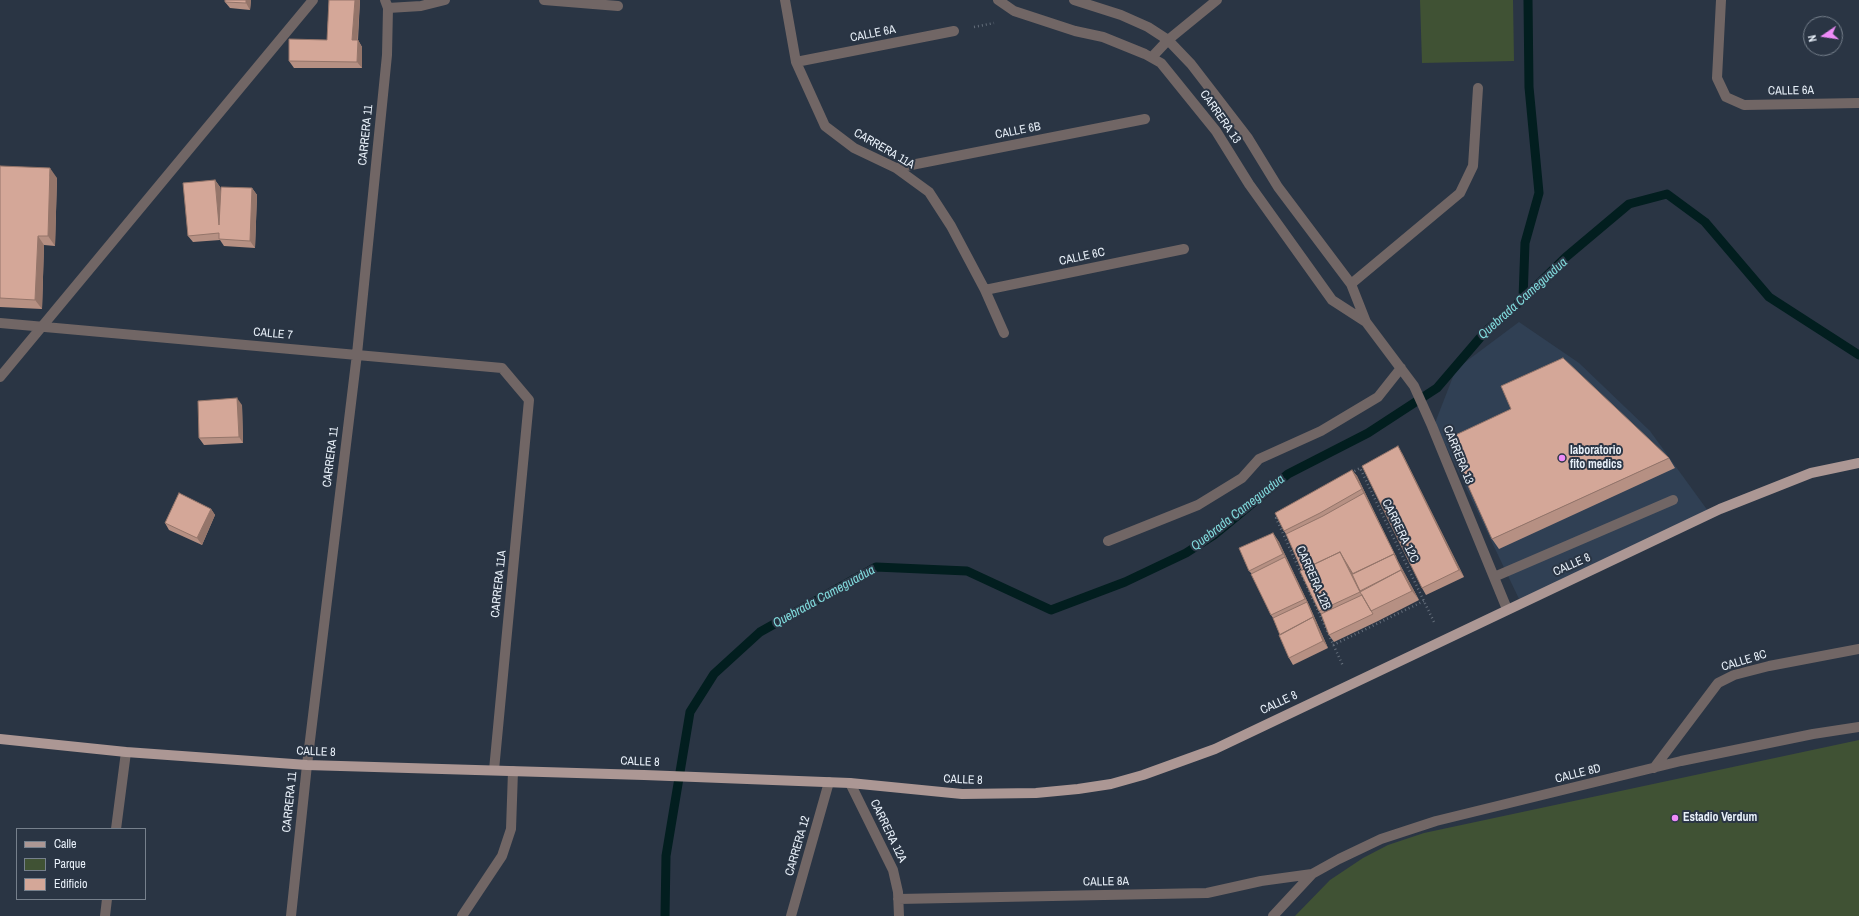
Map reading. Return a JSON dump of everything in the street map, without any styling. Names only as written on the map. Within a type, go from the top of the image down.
[{"type":"main road","name":"CALLE 8","points":[[0,738],[126,752],[307,765],[829,782],[962,794],[1036,793],[1078,789],[1111,784],[1143,775],[1215,749],[1507,609],[1728,506],[1811,473],[1859,463]]},
{"type":"street","points":[[0,377],[313,0]]},
{"type":"street","points":[[386,4],[421,6],[445,0]]},
{"type":"street","points":[[544,0],[618,6]]},
{"type":"street","name":"CARRERA 11A","points":[[785,0],[796,62],[826,126],[854,148],[896,168],[929,192],[951,226],[985,290],[1004,333]]},
{"type":"street","name":"CARRERA 13","points":[[998,0],[1014,11],[1075,31],[1103,37],[1161,63],[1186,91],[1216,131],[1249,184],[1332,300],[1366,322]]},
{"type":"street","name":"CARRERA 13","points":[[1074,0],[1121,15],[1148,27],[1168,40],[1191,64],[1248,138],[1278,187],[1351,284],[1366,322],[1414,386],[1432,426],[1507,609]]},
{"type":"street","points":[[1152,58],[1168,40],[1217,0]]},
{"type":"street","name":"CALLE 6A","points":[[1721,0],[1717,78],[1726,97],[1744,105],[1859,103]]},
{"type":"street","name":"CARRERA 11","points":[[291,916],[307,765],[357,354],[386,63],[386,4]]},
{"type":"street","name":"CALLE 6A","points":[[796,62],[954,31]]},
{"type":"street","points":[[1351,284],[1460,193],[1473,166],[1478,88]]},
{"type":"street","name":"CALLE 6B","points":[[896,168],[1145,119]]},
{"type":"street","name":"CALLE 6C","points":[[985,290],[1184,249]]},
{"type":"street","name":"CALLE 7","points":[[0,323],[502,368],[529,400]]},
{"type":"street","points":[[1108,541],[1198,505],[1242,478],[1259,459],[1321,431],[1378,397],[1401,368]]},
{"type":"street","name":"CARRERA 11A","points":[[494,770],[529,400]]},
{"type":"street","points":[[1494,577],[1674,500]]},
{"type":"street","name":"CALLE 8C","points":[[1654,768],[1718,683],[1734,675],[1769,666],[1859,649]]},
{"type":"street","name":"CALLE 8D","points":[[1312,874],[1381,839],[1436,821],[1654,768],[1813,734],[1859,727]]},
{"type":"street","points":[[116,828],[126,752]]},
{"type":"street","points":[[462,916],[502,856],[511,829],[513,771]]},
{"type":"street","name":"CARRERA 12","points":[[791,916],[829,782]]},
{"type":"street","name":"CARRERA 12A","points":[[850,783],[893,870],[898,899],[899,916]]},
{"type":"street","points":[[1273,916],[1312,874]]},
{"type":"street","name":"CALLE 8A","points":[[898,899],[1207,893],[1261,881],[1312,874]]},
{"type":"street","points":[[105,916],[107,900]]},
{"type":"path","points":[[954,31],[1028,15]]},
{"type":"path","name":"CARRERA 12C","points":[[1333,645],[1424,601],[1360,468],[1347,476]]},
{"type":"path","name":"CARRERA 12B","points":[[1282,514],[1276,518],[1333,645]]},
{"type":"shaded area","points":[[1519,322],[1579,363],[1650,431],[1708,511],[1520,601],[1435,423],[1456,369]]},
{"type":"green space","points":[[1420,0],[1513,0],[1514,61],[1422,63]]},
{"type":"green space","name":"Estadio Verdum","points":[[1859,740],[1859,916],[1295,916],[1330,880],[1363,858],[1388,845],[1424,833]]},
{"type":"building","points":[[225,0],[246,0],[246,3],[225,2]]},
{"type":"building","points":[[329,0],[355,0],[352,40],[358,40],[357,62],[289,61],[289,39],[327,40]]},
{"type":"building","points":[[0,166],[50,168],[48,236],[38,236],[35,300],[0,298]]},
{"type":"building","points":[[215,180],[219,225],[221,187],[252,188],[250,241],[219,239],[219,233],[188,236],[183,183]]},
{"type":"building","name":"laboratorio fito medics","points":[[1563,358],[1669,458],[1492,539],[1447,439],[1511,409],[1501,386]]},
{"type":"building","points":[[237,398],[239,437],[199,438],[198,401]]},
{"type":"building","points":[[1398,446],[1459,570],[1422,588],[1362,466]]},
{"type":"building","points":[[1352,470],[1362,489],[1320,513],[1284,531],[1275,513]]},
{"type":"building","points":[[179,493],[211,509],[197,538],[165,523]]},
{"type":"building","points":[[1364,493],[1396,557],[1394,554],[1353,574],[1340,552],[1302,570],[1286,534],[1323,516]]},
{"type":"building","points":[[1273,533],[1283,554],[1249,571],[1239,548]]},
{"type":"building","points":[[1340,552],[1360,592],[1319,611],[1300,571]]},
{"type":"building","points":[[1394,554],[1403,573],[1401,570],[1360,591],[1352,574]]},
{"type":"building","points":[[1285,557],[1305,599],[1271,615],[1251,574]]},
{"type":"building","points":[[1401,570],[1412,591],[1371,611],[1360,592]]},
{"type":"building","points":[[1362,595],[1373,614],[1329,635],[1321,614]]},
{"type":"building","points":[[1307,602],[1315,621],[1313,617],[1280,635],[1273,618]]},
{"type":"building","points":[[1313,617],[1323,641],[1289,658],[1279,635]]},
{"type":"waterway","points":[[1523,299],[1525,243],[1539,193],[1529,87],[1528,0]]},
{"type":"waterway","name":"Quebrada Cameguadua","points":[[665,916],[666,856],[690,712],[714,674],[760,632],[876,567],[967,571],[1051,610],[1125,582],[1186,553],[1214,535],[1288,474],[1368,433],[1437,388],[1485,332],[1523,299],[1566,257],[1629,204],[1667,194],[1705,222],[1769,297],[1859,355]]},
{"type":"place","name":"laboratorio fito medics","points":[[1562,458]]},
{"type":"place","name":"Estadio Verdum","points":[[1675,818]]}]
